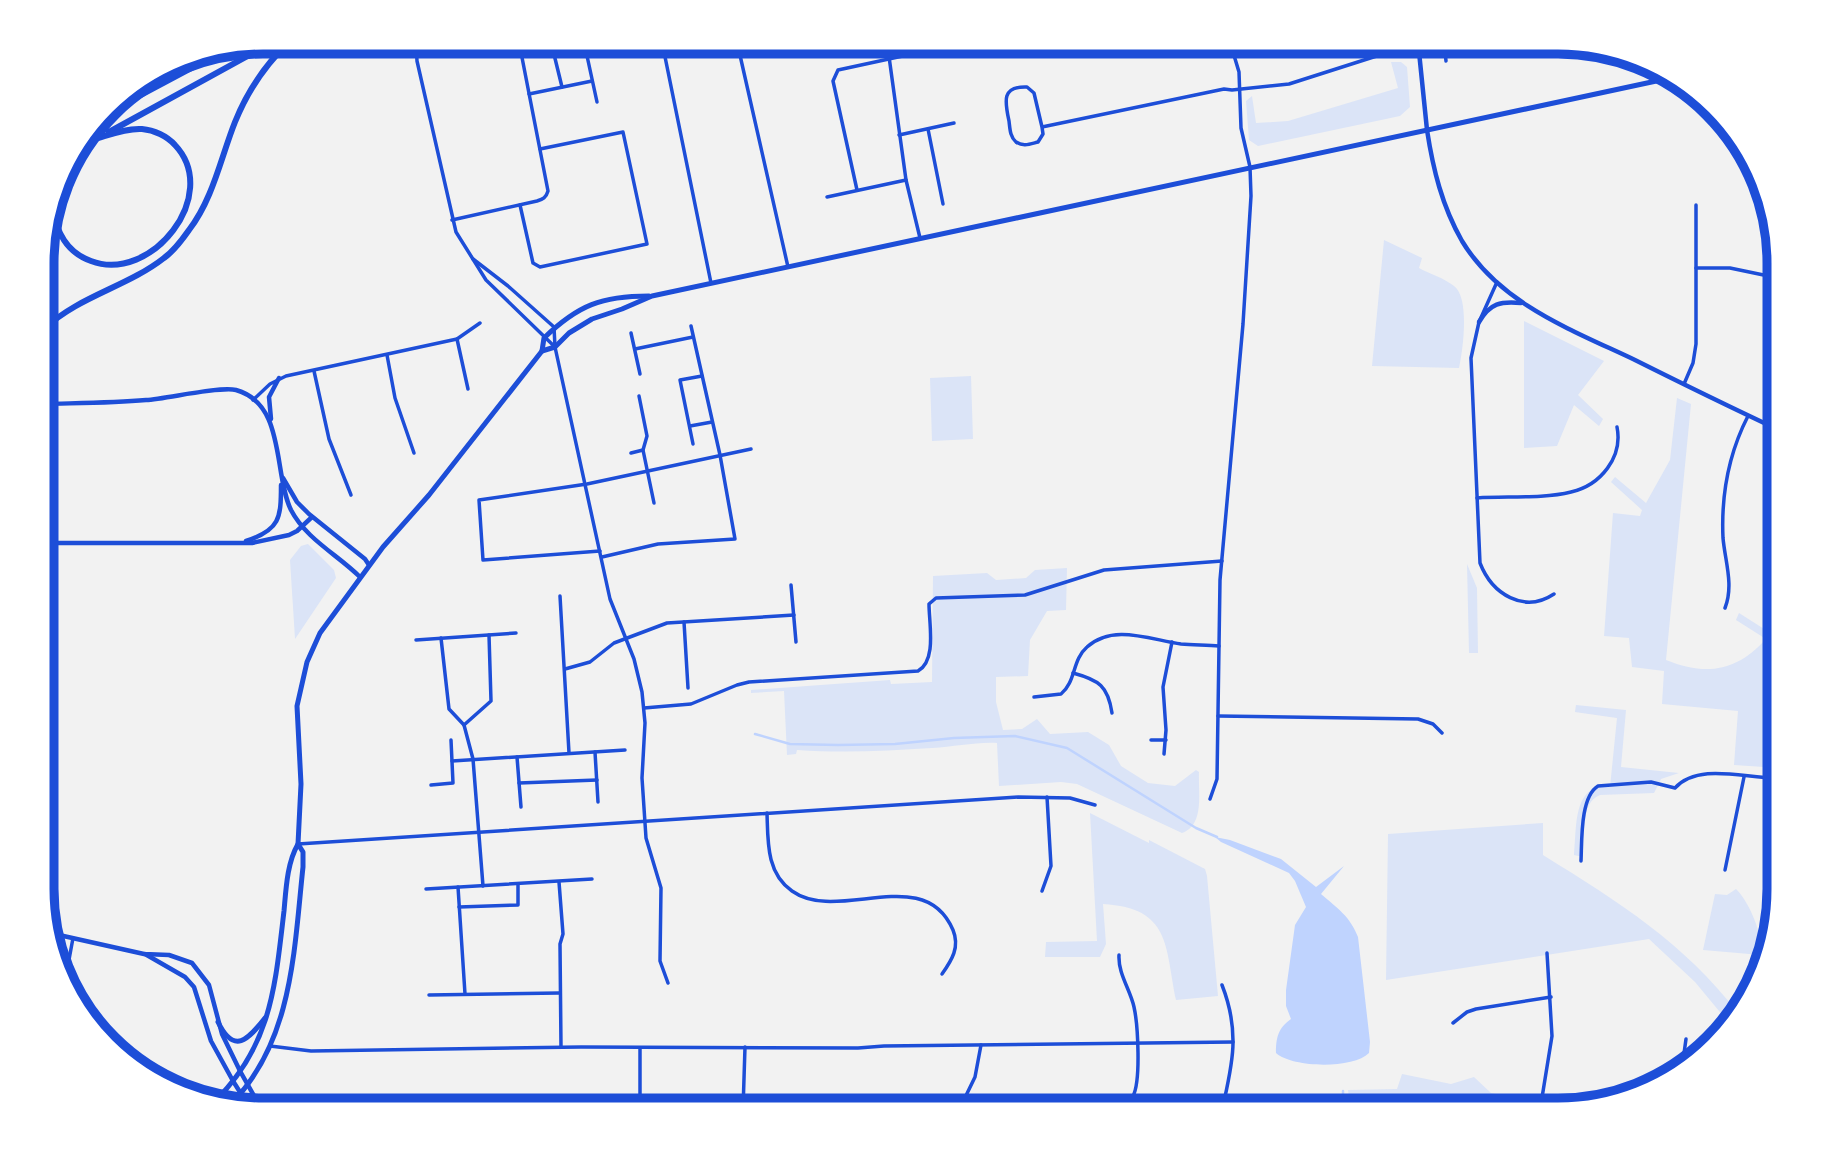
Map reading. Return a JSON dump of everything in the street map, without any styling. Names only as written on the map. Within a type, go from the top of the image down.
[{"type":"highway","points":[[95,139],[249,55]]},
{"type":"highway","points":[[54,319],[60,313],[143,271],[176,247],[203,208],[236,121],[255,82],[278,55]]},
{"type":"highway","points":[[136,97],[196,66]]},
{"type":"highway","points":[[57,228],[67,246],[86,260],[106,266],[128,264],[157,247],[177,223],[190,197],[190,168],[169,139],[155,131],[142,129],[95,139]]},
{"type":"main road","points":[[542,351],[555,347],[581,324],[652,296],[1658,80]]},
{"type":"main road","points":[[222,1093],[240,1071],[257,1043],[269,1012],[287,884],[293,853],[298,844],[301,784],[297,706],[302,678],[320,633],[369,565],[429,495],[542,351],[544,338],[554,327],[575,311],[600,301],[619,296],[652,296]]},
{"type":"main road","points":[[238,1096],[270,1046],[285,1006],[303,867],[303,852],[298,844]]},
{"type":"main road","points":[[218,1022],[226,1037],[240,1041],[250,1037],[269,1012]]},
{"type":"street","points":[[857,190],[833,81],[838,70],[908,54]]},
{"type":"street","points":[[1210,799],[1217,779],[1222,561],[1243,324],[1251,196],[1250,167],[1241,128],[1241,89],[1235,54]]},
{"type":"street","points":[[1042,127],[1224,89],[1289,84],[1382,54]]},
{"type":"street","points":[[1418,54],[1432,161],[1446,207],[1462,240],[1497,282],[1523,303],[1766,424]]},
{"type":"street","points":[[1445,54],[1446,61]]},
{"type":"street","points":[[417,55],[456,232],[486,280],[555,347]]},
{"type":"street","points":[[452,220],[520,205],[545,198],[547,195],[521,55]]},
{"type":"street","points":[[554,55],[562,87]]},
{"type":"street","points":[[587,55],[597,102]]},
{"type":"street","points":[[665,55],[711,283]]},
{"type":"street","points":[[740,55],[788,267]]},
{"type":"street","points":[[889,55],[906,180],[920,238]]},
{"type":"street","points":[[529,94],[593,81]]},
{"type":"street","points":[[1019,86],[1027,87],[1034,93],[1042,127],[1043,134],[1038,142],[1026,145],[1018,143],[1011,135],[1005,100],[1009,91],[1019,86]]},
{"type":"street","points":[[899,135],[954,123]]},
{"type":"street","points":[[928,129],[943,204]]},
{"type":"street","points":[[520,205],[533,263],[540,267],[648,244],[623,132],[540,149]]},
{"type":"street","points":[[828,197],[906,180]]},
{"type":"street","points":[[1684,384],[1693,363],[1696,344],[1696,205]]},
{"type":"street","points":[[473,259],[554,327],[555,347],[610,599],[638,672],[644,708],[642,778],[645,821],[649,852],[661,888],[660,961],[668,983]]},
{"type":"street","points":[[1696,268],[1730,268],[1766,275]]},
{"type":"street","points":[[1497,282],[1479,322],[1471,358],[1480,563],[1489,581],[1503,594],[1522,602],[1539,602],[1555,594]]},
{"type":"street","points":[[1479,322],[1484,312],[1495,304],[1523,303]]},
{"type":"street","points":[[254,400],[279,378],[457,339],[480,323]]},
{"type":"street","points":[[602,557],[658,544],[735,539],[713,421],[691,326]]},
{"type":"street","points":[[631,332],[640,374]]},
{"type":"street","points":[[635,349],[693,337]]},
{"type":"street","points":[[457,339],[468,389]]},
{"type":"street","points":[[387,355],[395,398],[414,453]]},
{"type":"street","points":[[314,371],[329,439],[351,495]]},
{"type":"street","points":[[693,444],[680,380],[702,376]]},
{"type":"street","points":[[279,378],[270,397],[272,426],[287,501],[302,527],[360,577]]},
{"type":"street","points":[[54,404],[145,400],[227,389],[236,390],[254,400],[272,426]]},
{"type":"street","points":[[639,396],[647,436],[643,450],[654,503]]},
{"type":"street","points":[[1725,608],[1730,592],[1723,528],[1729,464],[1736,440],[1748,416]]},
{"type":"street","points":[[690,426],[713,421]]},
{"type":"street","points":[[1477,498],[1566,493],[1584,488],[1599,478],[1612,463],[1619,444],[1617,427]]},
{"type":"street","points":[[600,551],[483,560],[479,500],[586,484],[751,449]]},
{"type":"street","points":[[631,453],[643,450]]},
{"type":"street","points":[[281,474],[297,502],[369,565]]},
{"type":"street","points":[[240,543],[267,532],[278,520],[281,474]]},
{"type":"street","points":[[54,543],[240,543],[278,539],[302,527],[312,517]]},
{"type":"street","points":[[644,708],[691,704],[749,682],[918,671],[925,666],[929,658],[929,604],[936,598],[1025,595],[1104,570],[1222,561]]},
{"type":"street","points":[[791,585],[796,642]]},
{"type":"street","points":[[560,596],[569,753]]},
{"type":"street","points":[[565,669],[590,662],[599,657],[605,648],[656,626],[794,615]]},
{"type":"street","points":[[684,622],[688,688]]},
{"type":"street","points":[[416,640],[516,633]]},
{"type":"street","points":[[464,725],[491,701],[489,635]]},
{"type":"street","points":[[1034,697],[1061,694],[1069,686],[1080,655],[1101,639],[1143,635],[1172,642],[1219,646]]},
{"type":"street","points":[[441,638],[449,709],[464,725],[473,759],[483,886]]},
{"type":"street","points":[[1164,754],[1166,740],[1163,687],[1172,642]]},
{"type":"street","points":[[1073,673],[1100,684],[1110,699],[1112,713]]},
{"type":"street","points":[[1218,716],[1418,719],[1433,724],[1442,733]]},
{"type":"street","points":[[431,785],[453,783],[451,740]]},
{"type":"street","points":[[1151,740],[1166,740]]},
{"type":"street","points":[[452,761],[625,750]]},
{"type":"street","points":[[595,751],[598,802]]},
{"type":"street","points":[[517,757],[521,807]]},
{"type":"street","points":[[1581,861],[1586,799],[1598,786],[1643,782],[1675,788],[1685,778],[1700,774],[1766,778]]},
{"type":"street","points":[[1725,870],[1744,777]]},
{"type":"street","points":[[519,783],[597,780]]},
{"type":"street","points":[[298,844],[1047,796],[1070,798],[1095,805]]},
{"type":"street","points":[[1042,891],[1051,866],[1047,796]]},
{"type":"street","points":[[767,813],[772,866],[783,884],[792,892],[822,902],[906,896],[925,901],[940,911],[951,926],[956,944],[953,956],[942,974]]},
{"type":"street","points":[[426,889],[592,880]]},
{"type":"street","points":[[559,881],[563,934],[559,944],[561,1047]]},
{"type":"street","points":[[459,907],[518,905],[518,884]]},
{"type":"street","points":[[458,887],[465,994]]},
{"type":"street","points":[[60,935],[144,954],[169,955],[192,963],[209,985],[227,1047],[255,1097]]},
{"type":"street","points":[[68,964],[73,938]]},
{"type":"street","points":[[1542,1097],[1552,1036],[1547,953]]},
{"type":"street","points":[[144,954],[185,976],[194,987],[216,1052],[243,1097]]},
{"type":"street","points":[[1119,955],[1120,971],[1134,1006],[1136,1088],[1131,1097]]},
{"type":"street","points":[[1222,985],[1230,1009],[1233,1042],[1233,1064],[1225,1097]]},
{"type":"street","points":[[429,995],[561,993]]},
{"type":"street","points":[[1453,1023],[1476,1009],[1551,997]]},
{"type":"street","points":[[1684,1056],[1686,1039]]},
{"type":"street","points":[[270,1046],[310,1051],[561,1047],[858,1048],[1233,1042]]},
{"type":"street","points":[[967,1097],[975,1077],[981,1045]]},
{"type":"street","points":[[743,1098],[745,1047]]},
{"type":"street","points":[[640,1048],[640,1098]]},
{"type":"shaded area","points":[[1391,62],[1401,62],[1407,67],[1410,107],[1400,116],[1258,146],[1249,140],[1246,101],[1252,96],[1256,123],[1288,121],[1398,88]]},
{"type":"shaded area","points":[[1384,240],[1422,258],[1419,268],[1450,283],[1459,292],[1464,325],[1459,368],[1372,366]]},
{"type":"shaded area","points":[[1524,321],[1604,361],[1578,395],[1603,419],[1599,426],[1574,405],[1557,446],[1524,448]]},
{"type":"shaded area","points":[[971,376],[973,439],[932,441],[930,378]]},
{"type":"shaded area","points":[[1677,398],[1691,404],[1666,660],[1694,668],[1720,668],[1743,658],[1766,639],[1766,767],[1734,765],[1738,711],[1662,704],[1664,671],[1632,667],[1629,638],[1604,636],[1613,513],[1640,516],[1642,510],[1611,482],[1615,477],[1646,503],[1670,460]]},
{"type":"shaded area","points":[[308,544],[334,570],[336,578],[295,639],[290,560],[301,546]]},
{"type":"shaded area","points":[[1467,564],[1477,588],[1478,653],[1469,653]]},
{"type":"shaded area","points":[[1067,568],[1066,610],[1047,611],[1030,640],[1028,676],[996,677],[996,702],[1003,730],[1022,729],[1037,719],[1050,734],[1088,732],[1109,745],[1121,766],[1148,783],[1175,786],[1196,770],[1199,772],[1199,807],[1194,823],[1182,833],[1077,784],[1061,782],[999,786],[997,743],[881,751],[797,750],[796,754],[787,755],[784,691],[751,693],[751,690],[890,680],[891,684],[932,682],[933,576],[987,573],[996,580],[1026,578],[1035,570]]},
{"type":"shaded area","points":[[1739,613],[1766,630],[1766,639],[1736,620]]},
{"type":"shaded area","points":[[1576,705],[1626,710],[1621,767],[1679,773],[1661,779],[1654,793],[1600,795],[1594,799],[1584,821],[1583,857],[1574,855],[1579,809],[1589,792],[1598,787],[1610,787],[1617,718],[1575,712]]},
{"type":"shaded area","points":[[1090,813],[1205,869],[1218,996],[1176,1000],[1161,933],[1142,913],[1125,907],[1103,904],[1106,944],[1100,957],[1045,957],[1046,942],[1097,941]]},
{"type":"shaded area","points":[[1543,823],[1543,855],[1624,907],[1672,944],[1732,1005],[1723,1016],[1695,982],[1649,939],[1386,980],[1388,834]]},
{"type":"shaded area","points":[[1736,889],[1746,902],[1760,938],[1756,955],[1703,950],[1715,894],[1727,895]]},
{"type":"shaded area","points":[[1402,1074],[1451,1084],[1474,1077],[1491,1093],[1510,1097],[1349,1097],[1348,1090],[1397,1089]]},
{"type":"water","points":[[1215,837],[1281,859],[1316,887],[1344,866],[1321,894],[1347,918],[1358,937],[1369,1053],[1350,1062],[1323,1065],[1295,1062],[1276,1053],[1279,1034],[1291,1019],[1286,1006],[1286,990],[1295,925],[1306,907],[1289,873]]},
{"type":"waterway","points":[[755,734],[790,744],[838,745],[1015,736],[1067,748],[1196,828],[1217,837]]},
{"type":"waterway","points":[[1343,1091],[1343,1097]]}]
